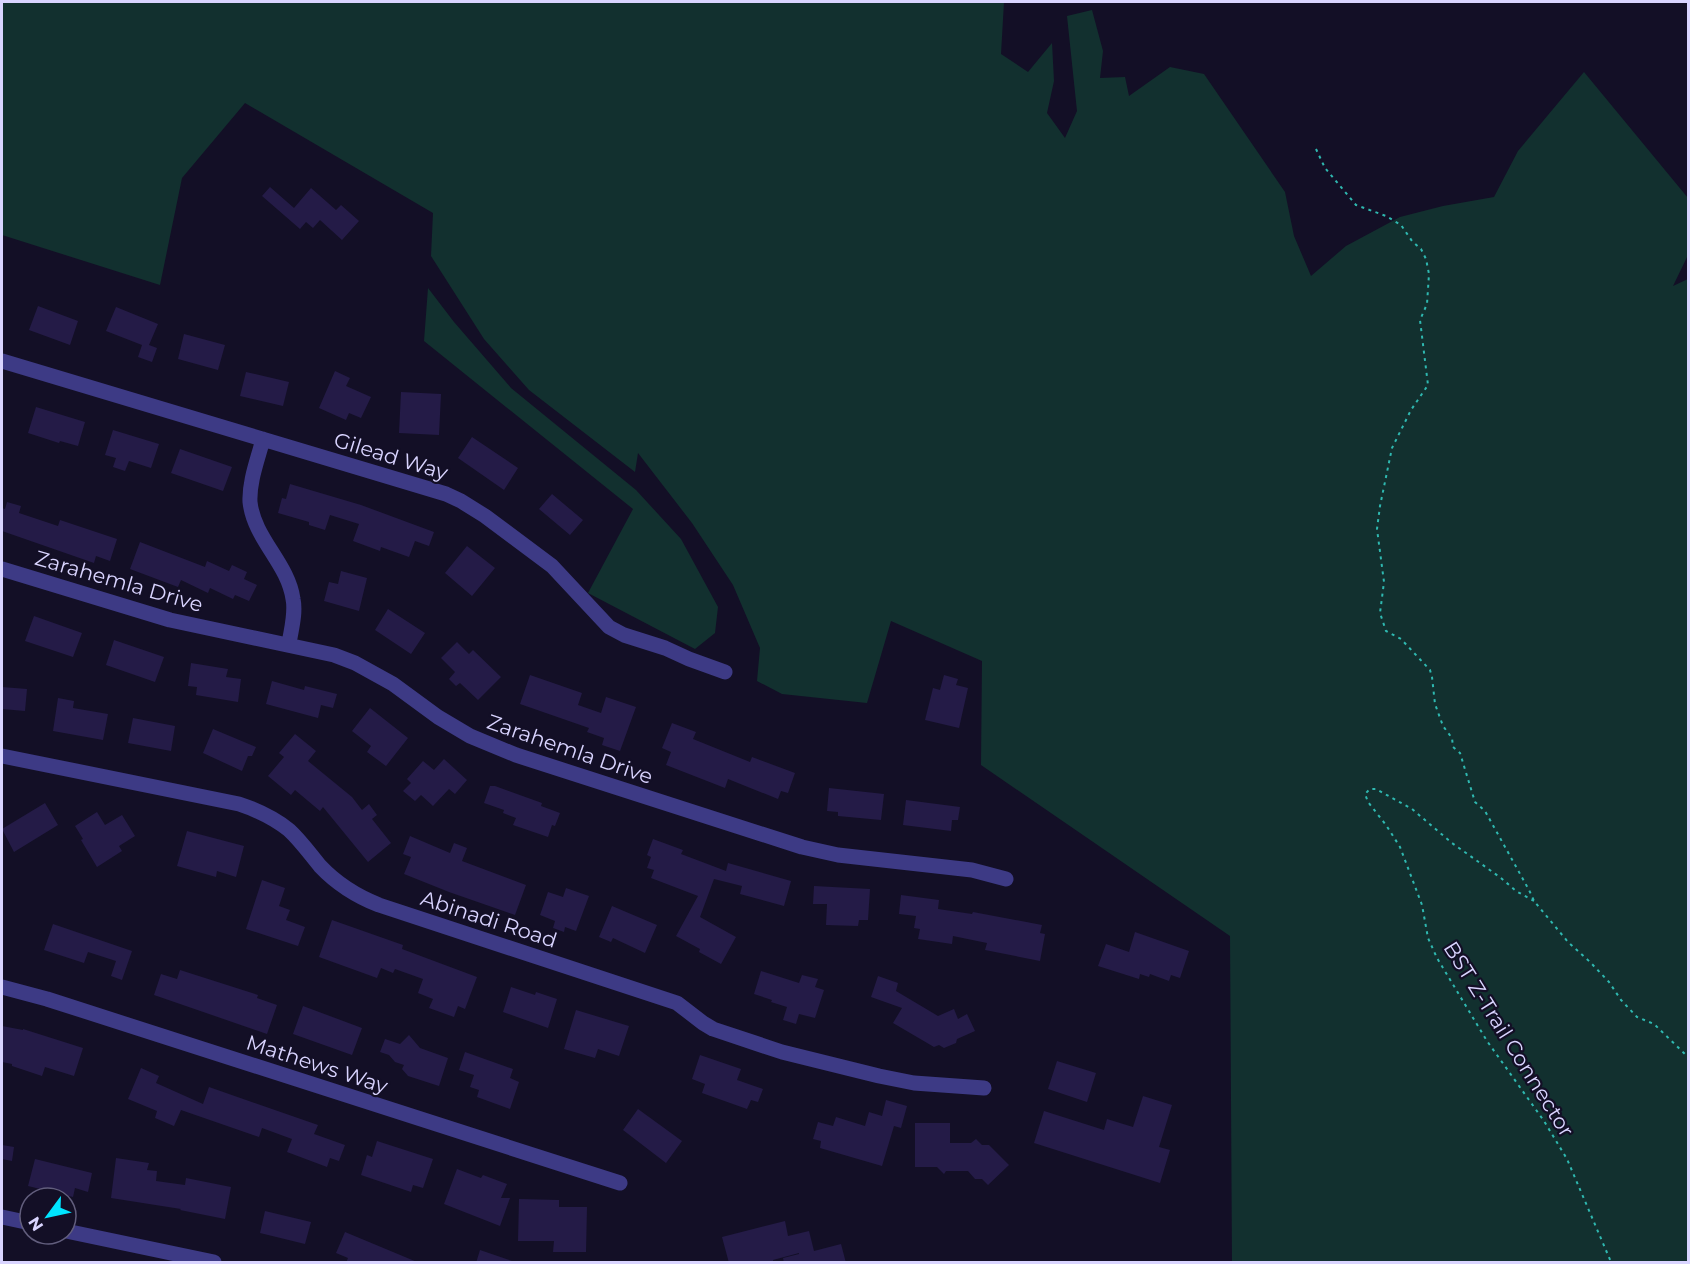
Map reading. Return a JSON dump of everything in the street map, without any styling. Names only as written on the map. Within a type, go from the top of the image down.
[{"type":"street","name":"Gilead Way","points":[[2,361],[430,489],[461,501],[552,566],[603,621],[616,631],[725,672]]},
{"type":"street","points":[[263,439],[251,486],[250,504],[258,530],[291,589],[294,606],[289,644]]},
{"type":"street","name":"Zarahemla Drive","points":[[2,569],[154,616],[334,655],[355,663],[393,684],[438,717],[470,736],[501,750],[802,847],[838,855],[972,870],[1006,879]]},
{"type":"street","name":"Abinadi Road","points":[[2,756],[239,804],[266,815],[284,826],[340,884],[365,899],[677,1003],[713,1029],[782,1052],[914,1083],[984,1088]]},
{"type":"street","name":"Mathews Way","points":[[2,987],[620,1183]]},
{"type":"street","points":[[2,1217],[18,1220]]},
{"type":"street","points":[[78,1234],[214,1263]]},
{"type":"path","points":[[1316,149],[1325,168],[1356,206],[1386,216],[1401,225],[1421,249],[1429,274],[1427,304],[1420,320],[1428,384],[1411,410],[1392,448],[1377,529],[1384,582],[1380,613],[1386,631],[1401,639],[1430,669],[1435,704],[1443,726],[1452,738],[1453,747],[1460,753],[1475,802],[1485,811],[1534,901],[1568,942],[1609,982],[1621,1000],[1637,1017],[1654,1024],[1689,1057]]},
{"type":"path","name":"BST Z-Trail Connector","points":[[1534,901],[1516,891],[1452,843],[1412,809],[1376,789],[1370,789],[1365,794],[1368,802],[1400,847],[1422,904],[1428,938],[1437,958],[1487,1041],[1544,1121],[1567,1159],[1611,1263]]},
{"type":"green space","points":[[2,2],[1004,2],[1001,54],[1028,72],[1052,43],[1054,81],[1047,113],[1065,138],[1077,111],[1067,16],[1092,10],[1103,51],[1100,78],[1125,77],[1129,96],[1170,67],[1204,74],[1285,192],[1294,236],[1311,276],[1346,246],[1400,217],[1443,206],[1494,197],[1518,151],[1584,72],[1688,198],[1688,255],[1673,286],[1688,279],[1688,1262],[1232,1262],[1230,936],[981,765],[982,661],[891,621],[867,703],[782,694],[757,681],[760,648],[733,585],[692,523],[638,453],[635,472],[529,390],[484,339],[431,256],[433,213],[245,103],[182,178],[160,285],[2,235]]},
{"type":"green space","points":[[428,288],[511,388],[636,490],[681,539],[718,607],[715,633],[695,649],[588,593],[633,509],[424,341]]},
{"type":"building","points":[[270,187],[294,208],[311,188],[336,210],[341,205],[359,221],[342,240],[320,220],[313,228],[306,222],[300,229],[262,196]]},
{"type":"building","points":[[38,306],[78,321],[70,345],[29,330]]},
{"type":"building","points":[[116,307],[158,324],[149,345],[157,348],[152,362],[138,357],[142,345],[106,331]]},
{"type":"building","points":[[184,334],[225,345],[218,370],[178,359]]},
{"type":"building","points":[[335,371],[350,378],[346,386],[371,397],[361,418],[349,413],[346,420],[319,408]]},
{"type":"building","points":[[246,372],[289,382],[283,406],[240,396]]},
{"type":"building","points":[[401,392],[441,394],[439,435],[399,433]]},
{"type":"building","points":[[36,407],[85,422],[78,446],[60,441],[59,443],[28,433]]},
{"type":"building","points":[[113,430],[159,444],[151,468],[129,461],[125,471],[113,467],[116,458],[105,455]]},
{"type":"building","points":[[472,437],[518,468],[504,490],[458,458]]},
{"type":"building","points":[[180,449],[232,467],[223,491],[171,473]]},
{"type":"building","points":[[290,484],[361,505],[434,532],[429,546],[415,541],[409,557],[381,547],[380,551],[353,541],[359,524],[330,515],[325,530],[309,525],[309,522],[278,513],[282,498],[286,499]]},
{"type":"building","points":[[552,494],[583,520],[570,535],[539,509]]},
{"type":"building","points":[[7,502],[21,506],[19,513],[58,526],[60,520],[117,539],[110,561],[96,556],[94,563],[2,531],[2,508],[5,509]]},
{"type":"building","points":[[140,542],[205,567],[207,561],[229,571],[232,565],[247,572],[244,579],[257,585],[249,601],[235,595],[233,599],[210,588],[208,593],[181,580],[178,587],[130,569]]},
{"type":"building","points":[[467,546],[495,568],[472,596],[445,573]]},
{"type":"building","points":[[341,571],[367,578],[359,611],[324,601],[329,582],[338,584]]},
{"type":"building","points":[[388,609],[425,633],[411,654],[375,630]]},
{"type":"building","points":[[34,616],[82,633],[73,657],[25,641]]},
{"type":"building","points":[[114,640],[164,657],[155,682],[106,665]]},
{"type":"building","points":[[457,642],[469,654],[473,650],[501,677],[478,700],[460,683],[456,686],[449,679],[455,672],[441,658]]},
{"type":"building","points":[[191,663],[228,669],[226,677],[241,679],[238,702],[196,695],[197,687],[188,686]]},
{"type":"building","points":[[530,675],[582,693],[578,705],[601,713],[606,697],[636,707],[620,751],[602,745],[604,738],[587,732],[589,728],[520,704]]},
{"type":"building","points":[[944,675],[958,679],[956,685],[968,688],[959,728],[925,720],[933,688],[940,690]]},
{"type":"building","points":[[272,681],[304,690],[305,686],[337,694],[333,708],[321,705],[318,718],[266,704]]},
{"type":"building","points":[[2,687],[27,689],[25,711],[2,709]]},
{"type":"building","points":[[58,698],[74,701],[73,708],[108,714],[103,740],[53,731]]},
{"type":"building","points":[[370,708],[408,738],[386,766],[367,752],[371,746],[352,731]]},
{"type":"building","points":[[133,718],[175,726],[171,751],[128,743]]},
{"type":"building","points":[[672,723],[696,732],[693,739],[750,762],[752,757],[795,773],[788,793],[781,791],[778,799],[728,779],[725,788],[666,765],[671,752],[662,748]]},
{"type":"building","points":[[213,729],[256,747],[252,756],[248,756],[242,771],[203,753]]},
{"type":"building","points":[[295,734],[316,751],[308,761],[352,797],[362,810],[369,804],[377,815],[372,819],[391,843],[368,862],[323,807],[320,811],[295,790],[291,795],[268,776],[284,757],[279,753]]},
{"type":"building","points":[[444,759],[467,780],[455,794],[449,789],[433,806],[421,795],[415,801],[403,791],[411,783],[407,779],[423,761],[434,770]]},
{"type":"building","points":[[490,786],[542,803],[541,806],[560,813],[548,837],[513,825],[516,818],[503,813],[504,810],[484,803]]},
{"type":"building","points":[[829,788],[884,794],[881,820],[838,816],[838,812],[827,811]]},
{"type":"building","points":[[906,800],[960,807],[958,820],[952,820],[951,831],[903,825]]},
{"type":"building","points":[[45,803],[58,825],[14,852],[2,829]]},
{"type":"building","points":[[97,812],[105,825],[122,815],[135,836],[119,846],[122,851],[97,867],[75,826]]},
{"type":"building","points":[[187,831],[244,846],[236,877],[217,871],[216,877],[177,866]]},
{"type":"building","points":[[410,836],[450,853],[454,843],[467,848],[462,861],[526,885],[515,915],[404,874],[411,857],[403,854]]},
{"type":"building","points":[[653,839],[683,850],[681,854],[726,871],[728,863],[791,881],[784,906],[740,894],[742,886],[714,879],[700,917],[736,937],[721,964],[676,936],[698,896],[651,878],[654,870],[647,868],[651,857],[647,855]]},
{"type":"building","points":[[262,880],[285,888],[279,906],[290,910],[286,920],[305,927],[298,946],[246,929]]},
{"type":"building","points":[[814,886],[870,889],[868,920],[859,920],[858,926],[826,925],[827,904],[813,904]]},
{"type":"building","points":[[566,888],[589,896],[576,931],[565,927],[564,932],[553,928],[555,921],[540,915],[548,892],[563,897]]},
{"type":"building","points":[[901,895],[939,900],[938,909],[972,914],[973,912],[1042,925],[1040,933],[1045,934],[1040,961],[985,950],[987,943],[953,936],[952,944],[918,939],[920,929],[914,928],[916,916],[899,914]]},
{"type":"building","points":[[612,906],[657,925],[645,953],[613,938],[611,942],[599,937]]},
{"type":"building","points":[[332,920],[403,945],[402,949],[477,977],[465,1009],[458,1006],[454,1017],[429,1008],[433,999],[418,993],[423,979],[395,969],[393,973],[381,968],[377,978],[319,957]]},
{"type":"building","points":[[53,924],[132,951],[122,980],[111,976],[116,961],[88,952],[84,963],[44,950]]},
{"type":"building","points":[[1135,932],[1189,951],[1180,978],[1171,975],[1169,981],[1150,974],[1149,977],[1140,974],[1139,979],[1098,966],[1106,944],[1129,952]]},
{"type":"building","points":[[180,970],[258,995],[257,998],[277,1005],[267,1034],[154,995],[161,974],[177,979]]},
{"type":"building","points":[[761,971],[799,983],[802,975],[818,979],[815,987],[824,990],[815,1018],[799,1014],[796,1024],[783,1020],[787,1007],[754,994]]},
{"type":"building","points":[[878,976],[898,983],[896,991],[938,1016],[954,1009],[958,1019],[967,1014],[975,1031],[944,1048],[939,1045],[934,1047],[893,1023],[902,1008],[871,997]]},
{"type":"building","points":[[511,987],[557,999],[548,1028],[503,1012]]},
{"type":"building","points":[[303,1006],[362,1028],[352,1055],[293,1034]]},
{"type":"building","points":[[576,1010],[629,1026],[619,1056],[598,1049],[595,1058],[564,1049]]},
{"type":"building","points":[[2,1026],[23,1029],[83,1048],[74,1076],[45,1067],[42,1076],[2,1062]]},
{"type":"building","points":[[409,1035],[420,1048],[448,1058],[439,1086],[408,1076],[402,1069],[404,1065],[380,1052],[385,1039],[400,1044]]},
{"type":"building","points":[[465,1052],[513,1069],[510,1078],[519,1082],[510,1109],[477,1097],[479,1090],[470,1087],[474,1075],[459,1070]]},
{"type":"building","points":[[700,1055],[741,1069],[737,1080],[763,1089],[758,1102],[751,1100],[747,1109],[702,1093],[705,1084],[692,1079]]},
{"type":"building","points":[[1057,1061],[1096,1073],[1087,1102],[1048,1089]]},
{"type":"building","points":[[141,1068],[159,1076],[156,1083],[203,1104],[209,1087],[318,1125],[314,1134],[345,1145],[339,1161],[330,1158],[327,1167],[287,1152],[292,1139],[262,1128],[259,1137],[181,1110],[174,1126],[155,1118],[157,1111],[128,1099]]},
{"type":"building","points":[[1143,1096],[1172,1105],[1159,1147],[1170,1150],[1160,1183],[1034,1143],[1044,1111],[1104,1130],[1107,1119],[1133,1127]]},
{"type":"building","points":[[886,1100],[907,1106],[901,1128],[894,1126],[882,1166],[820,1148],[821,1141],[813,1139],[818,1122],[833,1126],[836,1117],[865,1126],[869,1112],[882,1116]]},
{"type":"building","points":[[638,1109],[682,1141],[666,1163],[623,1130]]},
{"type":"building","points":[[915,1123],[950,1123],[950,1143],[971,1143],[976,1139],[982,1145],[989,1145],[1009,1165],[988,1185],[982,1179],[975,1179],[968,1171],[946,1171],[944,1174],[937,1167],[915,1167]]},
{"type":"building","points":[[377,1141],[433,1159],[423,1188],[413,1185],[411,1192],[361,1175],[367,1155],[372,1157]]},
{"type":"building","points":[[2,1145],[14,1147],[12,1161],[2,1159]]},
{"type":"building","points":[[116,1158],[149,1163],[147,1170],[157,1171],[156,1181],[185,1185],[186,1178],[231,1187],[225,1219],[181,1209],[111,1198]]},
{"type":"building","points":[[35,1159],[92,1173],[88,1192],[78,1189],[78,1186],[28,1186]]},
{"type":"building","points":[[457,1169],[507,1184],[501,1198],[510,1198],[500,1226],[444,1204]]},
{"type":"building","points":[[519,1199],[559,1200],[559,1207],[587,1207],[586,1252],[553,1252],[554,1241],[518,1241]]},
{"type":"building","points":[[265,1211],[311,1222],[305,1244],[260,1233]]},
{"type":"building","points":[[785,1221],[788,1236],[809,1231],[814,1251],[841,1244],[846,1263],[784,1263],[783,1258],[799,1253],[773,1260],[773,1263],[729,1263],[722,1237]]},
{"type":"building","points":[[345,1232],[417,1263],[346,1263],[348,1258],[336,1253]]},
{"type":"building","points":[[480,1250],[512,1261],[512,1263],[476,1263]]}]
